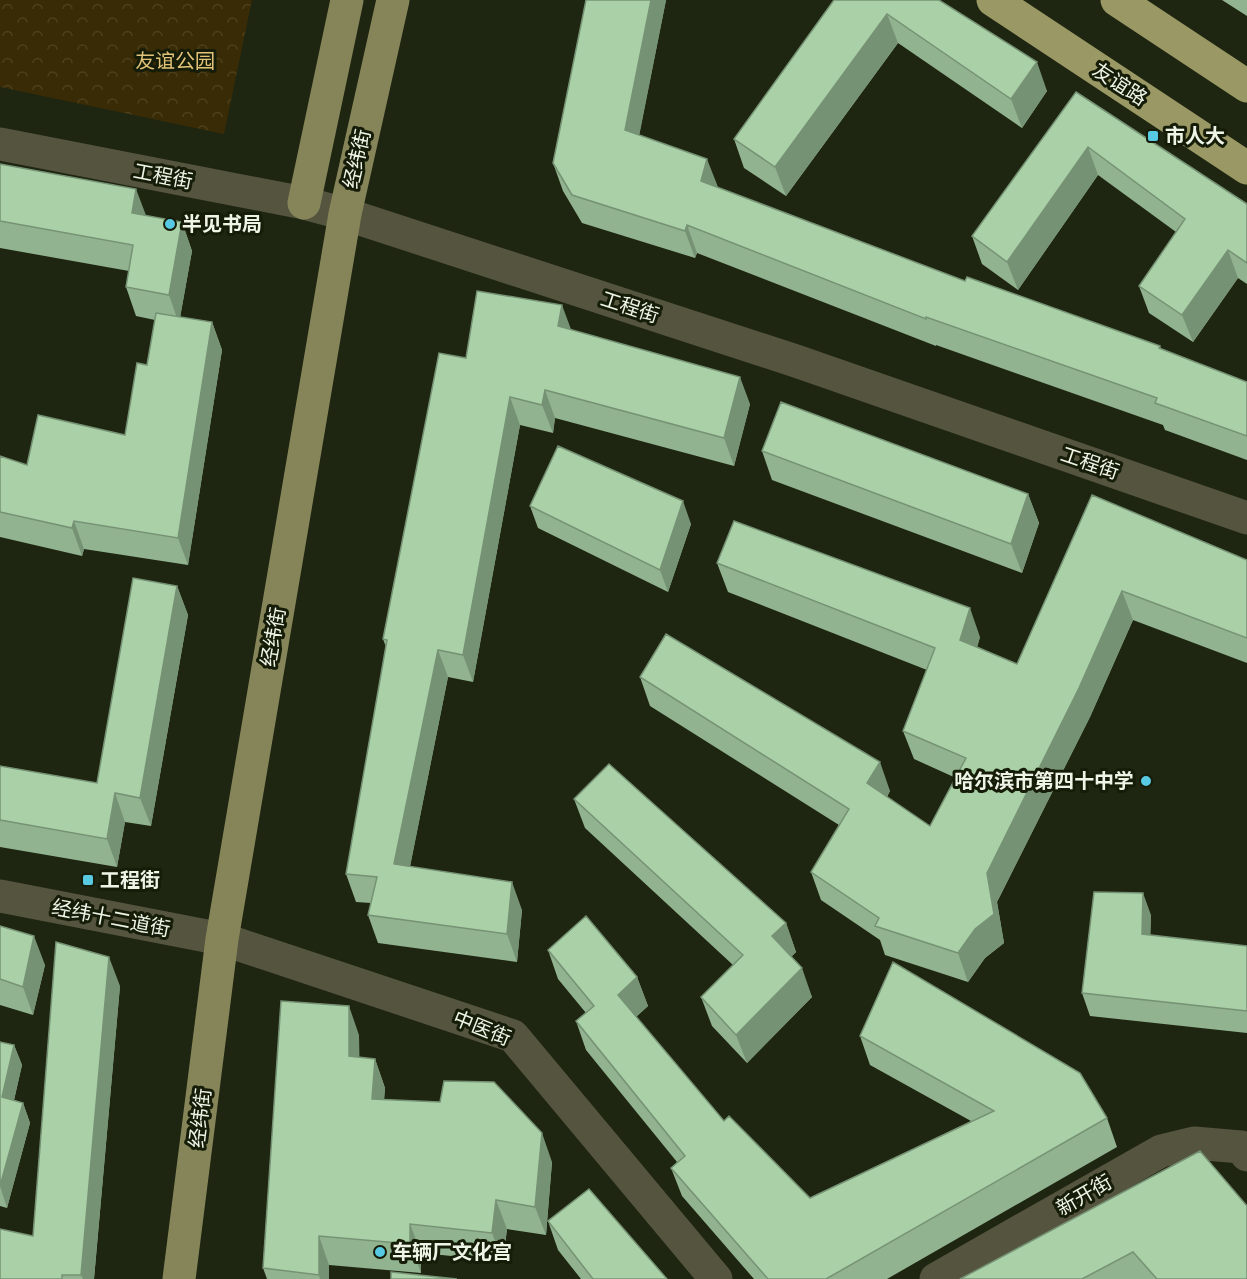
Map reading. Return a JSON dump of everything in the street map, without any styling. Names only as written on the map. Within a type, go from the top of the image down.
[{"type":"highway","name":"友谊路","points":[[993,0],[1247,168]]},
{"type":"highway","points":[[1117,0],[1247,87]]},
{"type":"main road","points":[[304,203],[347,0]]},
{"type":"main road","name":"经纬街","points":[[179,1279],[222,939],[345,214],[393,0]]},
{"type":"street","name":"工程街","points":[[0,144],[304,203],[345,214],[796,361],[1247,518]]},
{"type":"street","name":"经纬十二道街","points":[[0,896],[222,939]]},
{"type":"street","name":"中医街","points":[[222,939],[513,1036],[716,1279]]},
{"type":"street","name":"新开街","points":[[936,1279],[1161,1151],[1194,1143],[1244,1151]]},
{"type":"green space","name":"友谊公园","points":[[0,0],[252,0],[224,134],[0,87]]},
{"type":"building","points":[[586,0],[651,0],[625,130],[707,159],[701,181],[965,281],[967,277],[1160,346],[1159,348],[1247,382],[1247,436],[1155,403],[1157,398],[926,317],[926,319],[687,225],[685,231],[572,195],[553,163]]},
{"type":"building","points":[[834,0],[939,0],[1037,62],[1011,99],[887,14],[775,167],[734,139]]},
{"type":"building","points":[[1076,92],[1247,204],[1247,263],[1228,250],[1182,315],[1139,286],[1185,219],[1088,147],[1007,262],[972,236]]},
{"type":"building","points":[[0,164],[136,189],[132,213],[182,222],[169,295],[126,287],[133,245],[0,221]]},
{"type":"building","points":[[477,291],[562,305],[558,326],[740,377],[724,438],[545,390],[542,405],[510,397],[463,655],[438,650],[394,864],[512,882],[507,934],[368,915],[377,877],[346,874],[387,640],[383,639],[439,353],[466,358]]},
{"type":"building","points":[[156,313],[212,322],[178,538],[74,521],[72,528],[0,512],[0,456],[27,465],[38,415],[125,435],[137,363],[147,365]]},
{"type":"building","points":[[781,402],[1028,494],[1011,544],[762,451]]},
{"type":"building","points":[[558,446],[683,501],[660,570],[530,506]]},
{"type":"building","points":[[1092,495],[1247,560],[1247,638],[1122,591],[1079,688],[987,873],[994,914],[975,929],[958,953],[875,926],[879,918],[811,872],[849,809],[640,677],[666,634],[880,762],[867,783],[930,826],[966,758],[903,731],[935,648],[717,563],[734,521],[970,608],[960,640],[1017,664]]},
{"type":"building","points":[[133,578],[177,586],[140,798],[115,793],[107,839],[0,820],[0,766],[97,783]]},
{"type":"building","points":[[609,764],[786,923],[772,936],[802,968],[736,1035],[701,997],[743,955],[574,799]]},
{"type":"building","points":[[1094,892],[1143,893],[1142,934],[1247,946],[1247,1011],[1082,993]]},
{"type":"building","points":[[586,916],[637,977],[618,995],[724,1121],[729,1116],[810,1198],[994,1111],[860,1036],[893,962],[1080,1073],[1107,1118],[826,1279],[768,1279],[671,1168],[685,1156],[576,1021],[594,1006],[548,950]]},
{"type":"building","points":[[0,926],[34,936],[23,987],[0,979]]},
{"type":"building","points":[[56,942],[109,957],[81,1275],[62,1275],[62,1279],[0,1279],[0,1229],[33,1236]]},
{"type":"building","points":[[281,1001],[349,1006],[349,1056],[375,1059],[372,1099],[440,1102],[444,1081],[494,1082],[542,1133],[535,1207],[496,1200],[492,1233],[410,1224],[410,1244],[319,1236],[319,1275],[263,1268]]},
{"type":"building","points":[[0,1042],[14,1045],[2,1097],[23,1103],[0,1186]]},
{"type":"building","points":[[1200,1151],[1247,1206],[1247,1279],[1157,1279],[1133,1252],[1082,1279],[960,1279]]},
{"type":"building","points":[[589,1189],[667,1279],[593,1279],[548,1221]]},
{"type":"building","points":[[391,1272],[457,1279],[391,1279]]},
{"type":"place","name":"市人大","points":[[1153,136]]},
{"type":"place","name":"半见书局","points":[[170,224]]},
{"type":"place","name":"哈尔滨市第四十中学","points":[[1146,781]]},
{"type":"place","name":"工程街","points":[[88,880]]},
{"type":"place","name":"车辆厂文化宫","points":[[380,1252]]}]
